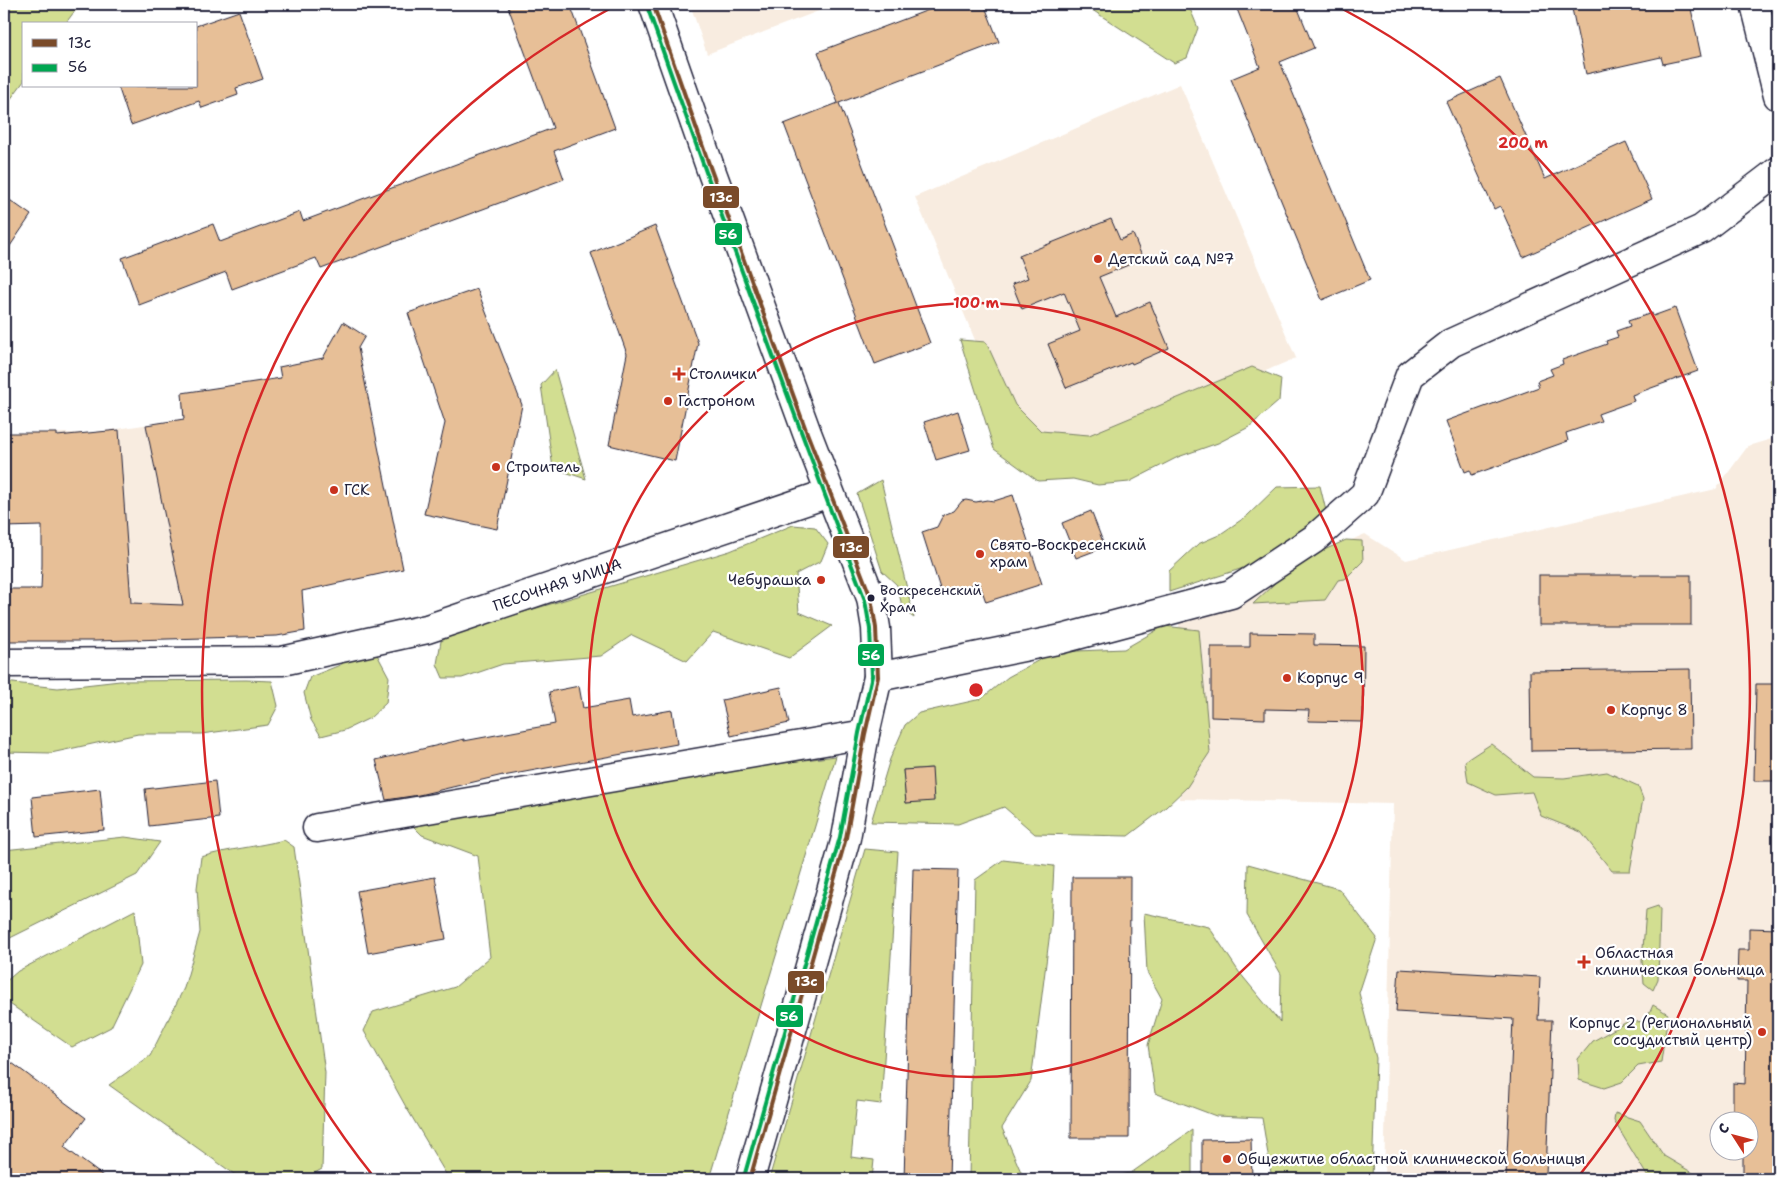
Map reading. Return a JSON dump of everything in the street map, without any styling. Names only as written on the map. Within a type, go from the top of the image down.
[{"type":"street","points":[[652,4],[829,493],[871,598],[876,628],[878,676],[865,734],[846,838],[750,1179]]},
{"type":"street","points":[[1755,4],[1778,96]]},
{"type":"street","points":[[878,676],[1062,639],[1231,594],[1314,539],[1364,494],[1410,375],[1444,348],[1451,343],[1702,229],[1778,171]]},
{"type":"street","name":"ПЕСОЧНАЯ УЛИЦА","points":[[4,663],[282,661],[426,629],[829,493]]},
{"type":"street","points":[[317,828],[865,734]]},
{"type":"shaded area","points":[[690,4],[828,4],[829,7],[707,54]]},
{"type":"shaded area","name":"Детский сад №7","points":[[1180,84],[1296,358],[1030,471],[915,197]]},
{"type":"shaded area","points":[[254,382],[302,591],[305,631],[95,641],[89,462],[4,462],[4,433],[91,433],[183,419],[182,393]]},
{"type":"shaded area","name":"Областная клиническая больница","points":[[1778,437],[1778,1179],[1384,1179],[1393,804],[1180,799],[1179,615],[1365,534],[1406,560],[1716,489],[1748,446]]},
{"type":"green space","points":[[4,4],[80,4],[66,22],[22,22],[22,84],[4,108]]},
{"type":"green space","points":[[1083,4],[1188,4],[1198,28],[1187,58],[1174,63]]},
{"type":"green space","points":[[960,340],[986,342],[1015,405],[1041,431],[1089,435],[1252,367],[1281,379],[1279,401],[1249,427],[1218,443],[1178,457],[1129,482],[1098,485],[1073,479],[1038,481],[994,449]]},
{"type":"green space","points":[[555,370],[586,479],[553,468],[541,385]]},
{"type":"green space","points":[[1778,375],[1778,421],[1770,380]]},
{"type":"green space","points":[[881,480],[914,618],[903,610],[897,585],[882,571],[857,494]]},
{"type":"green space","points":[[1320,486],[1327,515],[1293,535],[1256,564],[1169,592],[1169,571],[1198,544],[1219,535],[1247,516],[1277,487]]},
{"type":"green space","points":[[793,525],[815,527],[828,544],[821,561],[796,574],[799,612],[832,626],[789,658],[713,632],[687,661],[632,635],[601,656],[503,664],[462,678],[443,678],[437,664],[441,641],[466,629],[730,551]]},
{"type":"green space","points":[[1346,540],[1362,541],[1363,561],[1345,579],[1338,580],[1325,600],[1253,604],[1296,563]]},
{"type":"green space","points":[[1164,626],[1199,630],[1210,752],[1187,787],[1166,807],[1128,836],[1035,834],[1004,807],[958,824],[871,822],[890,759],[905,725],[919,713],[981,699],[1008,677],[1054,652],[1124,649]],"holes":[[[931,768],[934,800],[906,803],[903,770]]]},
{"type":"green space","points":[[373,647],[389,677],[386,703],[370,718],[345,730],[321,736],[311,720],[304,693],[310,677],[340,665],[354,655]]},
{"type":"green space","points":[[120,681],[272,681],[278,706],[268,725],[201,734],[138,734],[51,753],[4,752],[4,682],[58,688]]},
{"type":"green space","points":[[1491,744],[1533,777],[1564,778],[1607,772],[1638,786],[1643,799],[1630,871],[1612,871],[1581,832],[1541,816],[1532,792],[1496,795],[1468,782],[1465,761]]},
{"type":"green space","points":[[836,756],[709,1179],[449,1179],[364,1031],[373,1012],[455,987],[490,957],[478,856],[422,835],[410,823],[642,781]]},
{"type":"green space","points":[[125,837],[160,842],[137,875],[4,941],[4,850]]},
{"type":"green space","points":[[284,840],[294,847],[325,1073],[322,1169],[304,1179],[241,1179],[109,1085],[150,1056],[184,988],[200,932],[197,888],[201,857]]},
{"type":"green space","points":[[865,849],[898,852],[881,1104],[857,1101],[851,1157],[874,1160],[872,1179],[769,1179]]},
{"type":"green space","points":[[1003,860],[1054,866],[1051,924],[1031,1081],[1002,1128],[1024,1179],[969,1179],[975,880]]},
{"type":"green space","points":[[1248,864],[1339,889],[1377,938],[1359,993],[1376,1058],[1372,1179],[1272,1179],[1262,1118],[1216,1116],[1155,1093],[1148,1045],[1162,999],[1147,972],[1144,913],[1209,927],[1239,972],[1280,1022],[1281,974],[1247,915]]},
{"type":"green space","points":[[1658,906],[1660,910],[1658,979],[1653,990],[1644,983],[1642,961],[1646,910]]},
{"type":"green space","points":[[135,910],[141,965],[111,1027],[72,1047],[4,1000],[4,983],[18,971]]},
{"type":"green space","points":[[1653,1005],[1668,1014],[1661,1062],[1638,1066],[1622,1082],[1604,1088],[1579,1080],[1578,1059],[1593,1041],[1625,1023],[1646,1021]]},
{"type":"green space","points":[[1615,1113],[1640,1121],[1664,1156],[1693,1173],[1696,1179],[1649,1179],[1614,1121]]},
{"type":"green space","points":[[1192,1130],[1192,1179],[1095,1179],[1131,1173]]},
{"type":"building","points":[[507,4],[570,4],[615,128],[554,151],[564,179],[321,269],[316,258],[232,289],[226,272],[139,305],[122,258],[213,224],[220,242],[300,212],[303,221],[553,128]]},
{"type":"building","points":[[944,4],[984,4],[999,42],[839,103],[930,343],[875,364],[784,124],[838,103],[818,52]]},
{"type":"building","points":[[1235,4],[1296,4],[1314,48],[1280,62],[1370,280],[1322,300],[1231,79],[1260,67]]},
{"type":"building","points":[[1571,4],[1690,4],[1701,56],[1663,64],[1661,57],[1586,74]]},
{"type":"building","points":[[239,11],[263,79],[236,88],[238,95],[202,108],[199,101],[131,125],[119,88],[198,88],[198,25]]},
{"type":"building","points":[[1500,78],[1545,179],[1626,142],[1652,199],[1523,257],[1500,206],[1494,209],[1446,102]]},
{"type":"building","points":[[4,196],[31,215],[4,255]]},
{"type":"building","points":[[1111,219],[1120,240],[1133,234],[1143,259],[1099,277],[1116,317],[1150,302],[1169,348],[1132,364],[1131,362],[1066,388],[1048,344],[1080,331],[1064,292],[1022,309],[1012,284],[1028,278],[1019,256]]},
{"type":"building","points":[[655,226],[698,343],[675,461],[609,445],[627,354],[591,253]]},
{"type":"building","points":[[477,289],[522,405],[497,529],[424,514],[445,423],[408,313]]},
{"type":"building","points":[[1675,308],[1698,371],[1632,395],[1634,401],[1598,414],[1601,421],[1566,433],[1568,441],[1472,475],[1470,470],[1465,472],[1446,421],[1539,387],[1537,381],[1553,375],[1550,369],[1563,364],[1562,360],[1607,344],[1606,341],[1618,337],[1616,331],[1630,326],[1628,321],[1652,313],[1653,316]]},
{"type":"building","points":[[343,322],[365,336],[358,348],[403,569],[302,591],[305,631],[277,636],[95,641],[4,641],[4,589],[41,589],[42,526],[4,527],[4,433],[57,433],[57,436],[119,430],[131,603],[183,605],[146,425],[184,419],[182,393],[281,378],[279,367],[323,358]]},
{"type":"building","points":[[958,411],[970,450],[936,460],[924,422]]},
{"type":"building","name":"Свято-Воскресенский храм","points":[[1013,495],[1042,584],[986,602],[979,582],[942,595],[922,532],[937,527],[943,515],[954,511],[962,501],[994,501]]},
{"type":"building","points":[[1091,511],[1105,547],[1076,558],[1062,523]]},
{"type":"building","points":[[1539,575],[1691,575],[1691,625],[1539,625]]},
{"type":"building","name":"Корпус 9","points":[[1250,633],[1314,634],[1314,645],[1364,646],[1363,722],[1308,721],[1309,710],[1265,709],[1265,719],[1211,717],[1211,647],[1250,647]]},
{"type":"building","name":"Корпус 8","points":[[1690,669],[1691,749],[1531,751],[1530,671]]},
{"type":"building","points":[[1756,684],[1778,684],[1778,781],[1754,781]]},
{"type":"building","points":[[579,686],[583,708],[629,700],[632,717],[672,710],[677,744],[503,775],[419,795],[386,800],[376,760],[464,739],[464,741],[555,724],[549,692]]},
{"type":"building","points":[[781,687],[789,723],[731,736],[722,700]]},
{"type":"building","points":[[932,768],[934,801],[906,803],[903,770]]},
{"type":"building","points":[[215,781],[219,818],[149,826],[145,789]]},
{"type":"building","points":[[100,789],[104,830],[36,837],[32,797]]},
{"type":"building","points":[[913,869],[958,870],[949,1179],[904,1179]]},
{"type":"building","points":[[435,877],[446,939],[368,953],[357,891]]},
{"type":"building","points":[[1072,877],[1130,877],[1129,1138],[1071,1138]]},
{"type":"building","name":"Корпус 2 (Региональный сосудистый центр)","points":[[1749,928],[1778,929],[1778,1179],[1743,1179],[1743,1160],[1760,1160],[1760,1110],[1733,1110],[1733,1083],[1745,1084],[1747,981],[1737,981],[1738,950],[1749,950]]},
{"type":"building","points":[[1399,969],[1540,977],[1538,1020],[1552,1020],[1546,1174],[1538,1174],[1537,1179],[1506,1179],[1513,1019],[1396,1012]]},
{"type":"building","points":[[4,1057],[86,1118],[64,1147],[107,1179],[4,1179]]},
{"type":"building","name":"Общежитие областной клинической больницы","points":[[1251,1139],[1252,1179],[1202,1179],[1202,1140]]},
{"type":"transit line","name":"13с","points":[[653,4],[807,433],[871,598],[876,628],[878,677],[865,734],[846,838],[750,1179]]},
{"type":"transit line","name":"56","points":[[647,6],[754,304],[865,600],[870,629],[872,676],[859,733],[840,837],[744,1177]]},
{"type":"place","name":"Детский сад №7","points":[[1098,259]]},
{"type":"place","name":"Столички","points":[[679,374]]},
{"type":"place","name":"Гастроном","points":[[668,401]]},
{"type":"place","name":"Строитель","points":[[496,467]]},
{"type":"place","name":"ГСК","points":[[334,490]]},
{"type":"place","name":"Свято-Воскресенский храм","points":[[980,554]]},
{"type":"place","name":"Чебурашка","points":[[821,580]]},
{"type":"place","name":"Воскресенский Храм","points":[[871,598]]},
{"type":"place","name":"Корпус 9","points":[[1287,678]]},
{"type":"place","name":"Корпус 8","points":[[1611,710]]},
{"type":"place","name":"Областная клиническая больница","points":[[1584,962]]},
{"type":"place","name":"Корпус 2 (Региональный сосудистый центр)","points":[[1762,1032]]},
{"type":"place","name":"Общежитие областной клинической больницы","points":[[1227,1159]]}]
